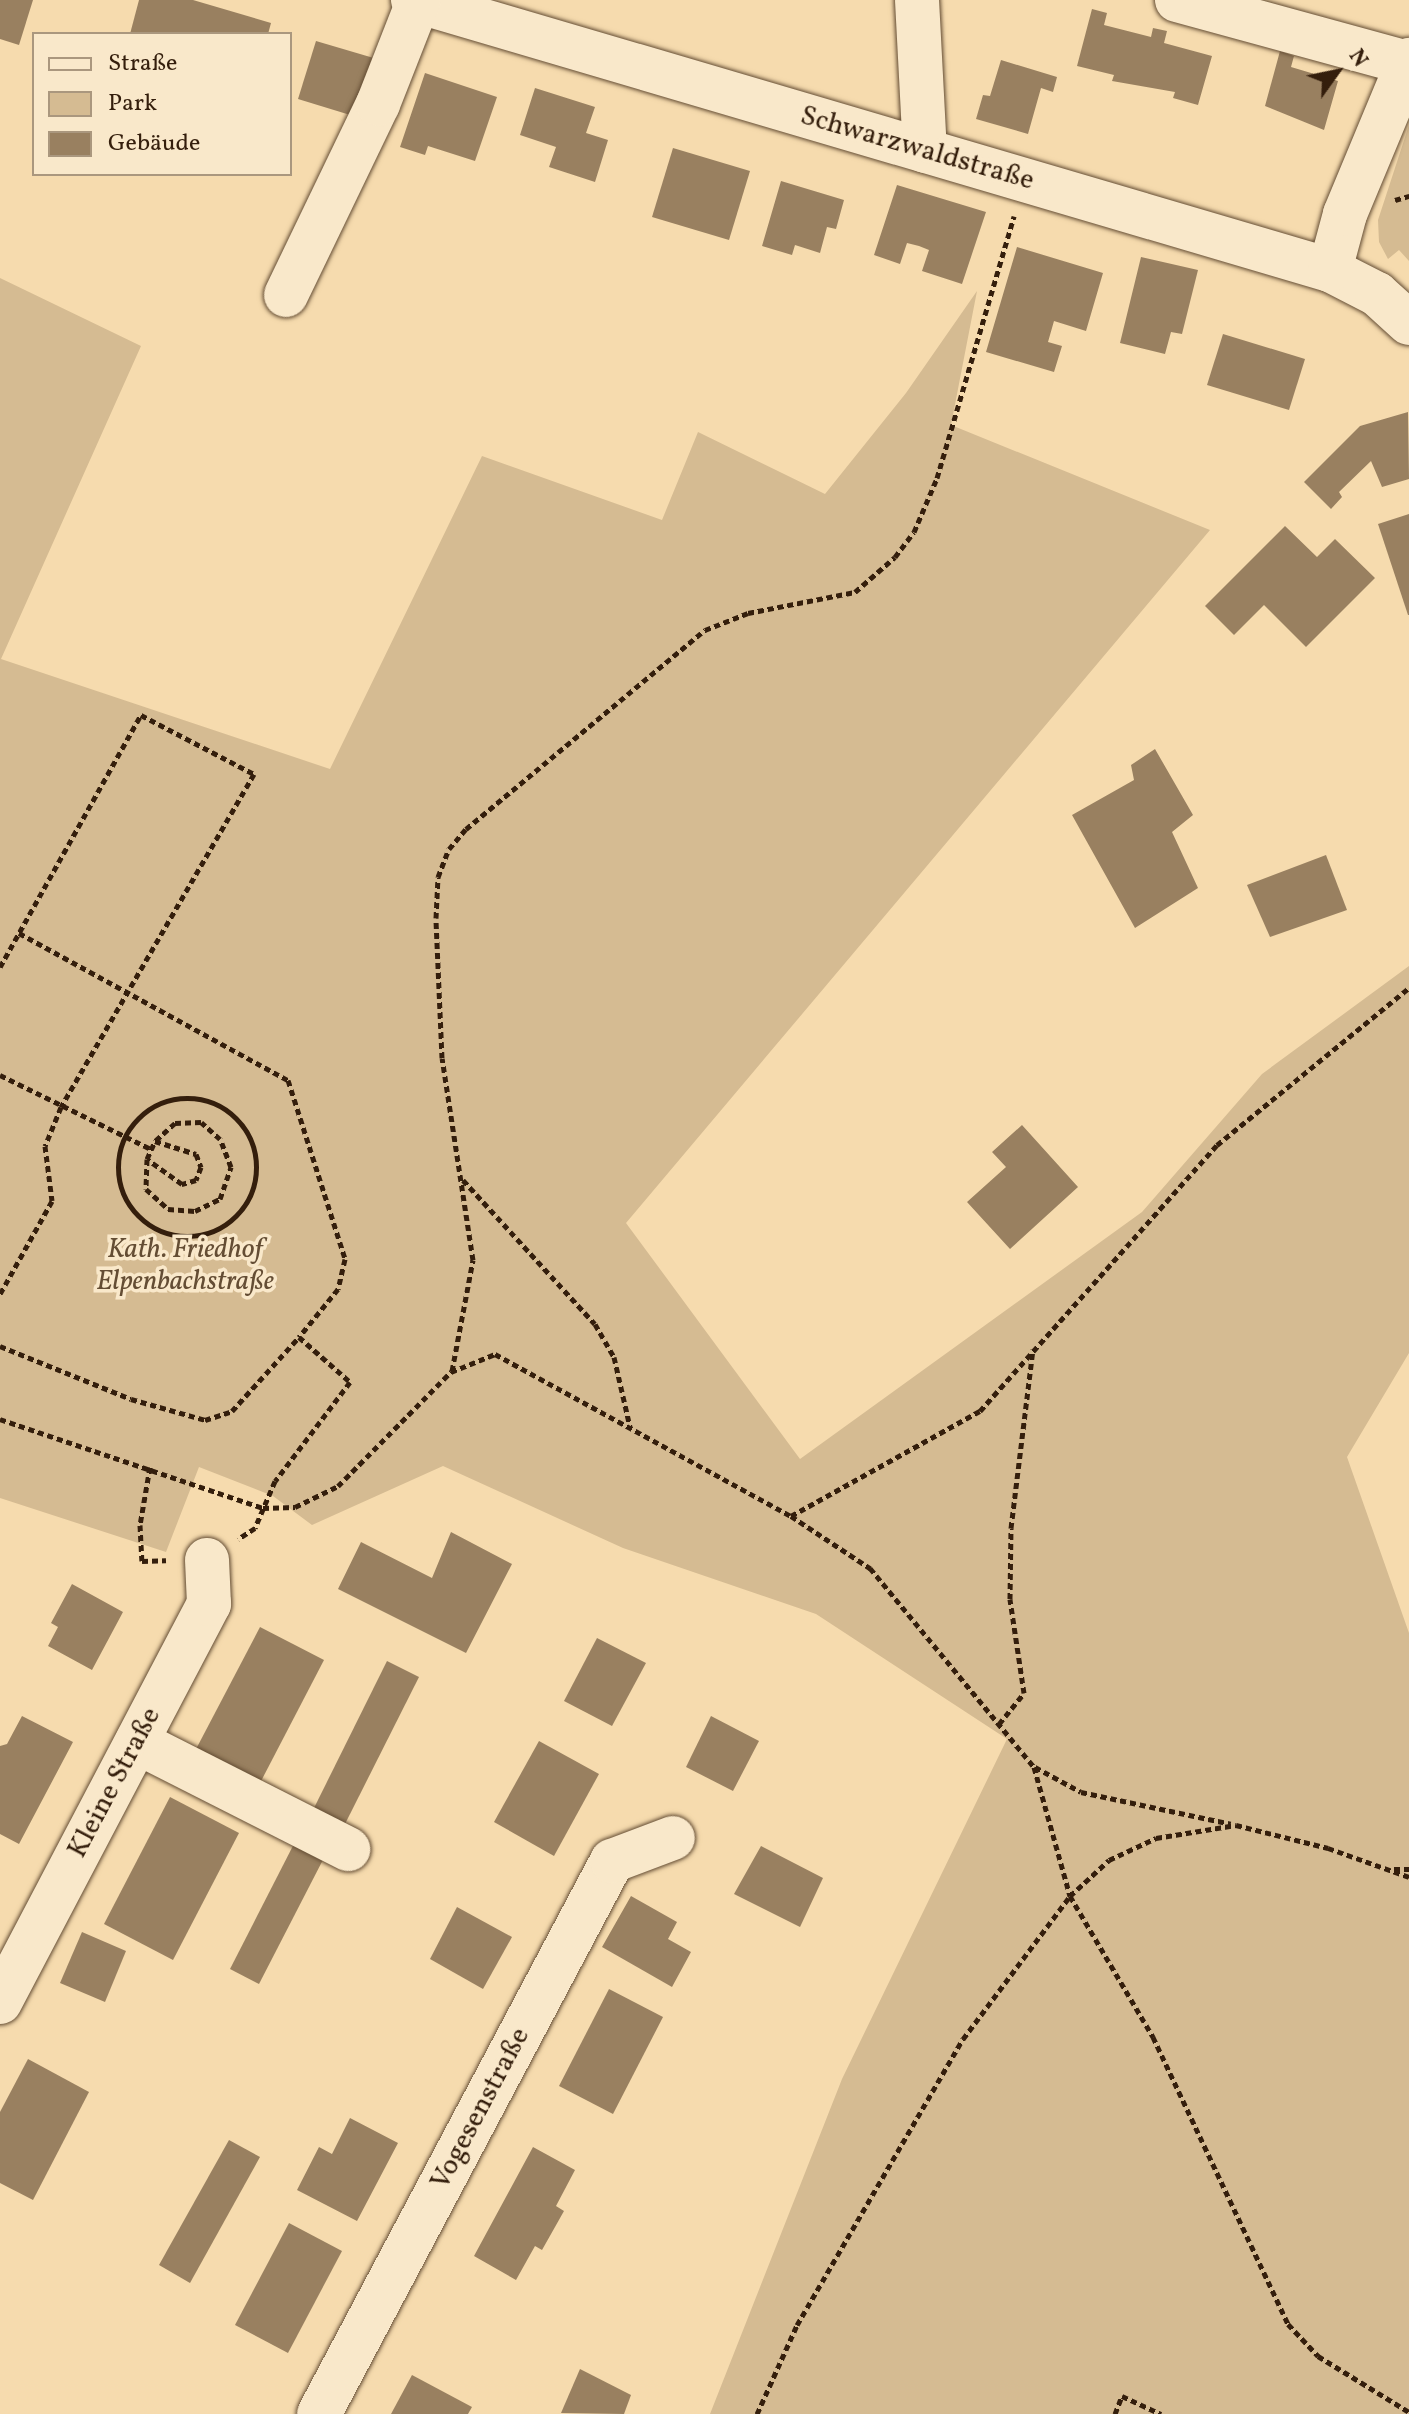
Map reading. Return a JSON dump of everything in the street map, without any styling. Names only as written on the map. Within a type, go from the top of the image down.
[{"type":"street","points":[[917,0],[925,151]]},
{"type":"street","points":[[1177,0],[1408,61],[1345,214],[1330,270]]},
{"type":"street","points":[[286,295],[378,104],[415,1]]},
{"type":"street","name":"Schwarzwaldstraße","points":[[415,1],[1330,270],[1377,294],[1409,323]]},
{"type":"street","name":"Kleine Straße","points":[[0,2002],[11,1953],[137,1742],[209,1604],[207,1560]]},
{"type":"street","points":[[137,1742],[348,1849]]},
{"type":"street","name":"Vogesenstraße","points":[[319,2414],[612,1861],[673,1838]]},
{"type":"path","points":[[451,1372],[473,1260],[444,1074],[438,980],[438,877],[449,849],[490,809],[705,630],[748,613],[855,592],[895,557],[914,532],[937,478],[948,427],[1025,181]]},
{"type":"path","points":[[0,967],[141,715],[254,774],[61,1107],[45,1146],[52,1201],[0,1294]]},
{"type":"path","points":[[0,1346],[131,1399],[205,1420],[232,1411],[299,1337],[338,1289],[345,1259],[288,1080],[19,933]]},
{"type":"path","points":[[791,1516],[980,1411],[1217,1145],[1409,988]]},
{"type":"path","points":[[0,1075],[123,1138],[151,1149]]},
{"type":"path","points":[[177,1098],[223,1107],[252,1143],[254,1189],[227,1225],[184,1238],[162,1233],[127,1204],[117,1160],[123,1138],[155,1105],[177,1098]]},
{"type":"path","points":[[201,1122],[220,1139],[231,1167],[220,1199],[195,1211],[168,1209],[146,1189],[147,1159],[151,1149],[155,1141],[175,1123],[201,1122]]},
{"type":"path","points":[[147,1159],[182,1184],[196,1180],[201,1167],[196,1154],[155,1141]]},
{"type":"path","points":[[462,1180],[515,1231],[595,1324],[614,1357],[630,1428]]},
{"type":"path","points":[[255,1528],[275,1481],[350,1382],[299,1337]]},
{"type":"path","points":[[999,1724],[1024,1693],[1010,1599],[1011,1528],[1034,1348]]},
{"type":"path","points":[[0,1419],[150,1467],[263,1508],[295,1507],[338,1486],[451,1372],[495,1354],[791,1516],[878,1576],[1034,1767],[1081,1792],[1236,1825],[1391,1869],[1409,1877]]},
{"type":"path","points":[[150,1467],[140,1525],[142,1561],[207,1560]]},
{"type":"path","points":[[1034,1767],[1070,1896],[1153,2037],[1288,2324],[1318,2356],[1409,2412]]},
{"type":"path","points":[[757,2414],[797,2325],[963,2039],[1070,1896],[1109,1860],[1156,1838],[1236,1825]]},
{"type":"path","points":[[1391,1869],[1409,1869]]},
{"type":"path","points":[[1115,2414],[1122,2396],[1161,2414]]},
{"type":"green space","points":[[1409,125],[1409,261],[1399,250],[1388,259],[1379,242],[1378,220]]},
{"type":"green space","name":"Kath. Friedhof Elpenbachstraße","points":[[0,278],[141,346],[1,659],[330,769],[482,456],[662,520],[698,432],[825,494],[906,393],[977,291],[951,425],[1210,530],[626,1223],[800,1459],[1142,1212],[1262,1074],[1409,966],[1409,1353],[1347,1457],[1409,1633],[1409,2414],[710,2414],[842,2079],[1007,1739],[816,1614],[623,1548],[443,1466],[312,1525],[273,1496],[199,1467],[166,1552],[0,1498]]},
{"type":"building","points":[[0,0],[33,0],[19,45],[0,39]]},
{"type":"building","points":[[139,0],[193,0],[271,23],[269,32],[131,32]]},
{"type":"building","points":[[1092,9],[1107,13],[1104,25],[1151,37],[1153,28],[1167,31],[1164,43],[1212,56],[1198,105],[1173,98],[1175,92],[1112,81],[1114,75],[1077,66]]},
{"type":"building","points":[[316,41],[377,59],[360,118],[298,99]]},
{"type":"building","points":[[1280,51],[1294,56],[1291,67],[1338,81],[1324,130],[1265,106]]},
{"type":"building","points":[[1001,60],[1057,77],[1053,92],[1041,88],[1028,134],[976,119],[983,95],[990,96]]},
{"type":"building","points":[[425,73],[497,97],[475,161],[428,146],[425,155],[400,147]]},
{"type":"building","points":[[535,88],[595,107],[586,133],[608,140],[595,182],[549,167],[556,147],[520,135]]},
{"type":"building","points":[[673,148],[750,171],[729,240],[652,217]]},
{"type":"building","points":[[781,181],[844,200],[836,229],[827,227],[820,253],[795,245],[792,255],[762,246]]},
{"type":"building","points":[[897,185],[986,212],[962,284],[922,271],[929,250],[919,246],[907,243],[900,264],[874,255]]},
{"type":"building","points":[[1017,247],[1103,273],[1086,331],[1054,321],[1048,342],[1062,346],[1054,372],[986,352]]},
{"type":"building","points":[[1141,257],[1198,270],[1182,334],[1171,332],[1165,354],[1120,343]]},
{"type":"building","points":[[1223,334],[1305,359],[1289,410],[1207,385]]},
{"type":"building","points":[[1408,412],[1409,479],[1382,487],[1371,461],[1339,492],[1342,497],[1331,509],[1304,482],[1360,426]]},
{"type":"building","points":[[1409,514],[1409,615],[1408,615],[1378,524]]},
{"type":"building","points":[[1285,526],[1317,557],[1335,539],[1375,578],[1306,647],[1264,605],[1234,635],[1205,606]]},
{"type":"building","points":[[1155,749],[1193,815],[1172,832],[1198,888],[1135,928],[1072,815],[1134,780],[1131,765]]},
{"type":"building","points":[[1326,855],[1347,910],[1270,937],[1247,885]]},
{"type":"building","points":[[1022,1125],[1078,1187],[1010,1249],[967,1202],[1006,1167],[992,1152]]},
{"type":"building","points":[[451,1532],[512,1564],[466,1653],[338,1589],[361,1542],[432,1578]]},
{"type":"building","points":[[72,1584],[123,1612],[92,1670],[48,1646],[58,1627],[51,1623]]},
{"type":"building","points":[[260,1627],[324,1660],[259,1785],[195,1751]]},
{"type":"building","points":[[597,1638],[646,1663],[612,1726],[564,1701]]},
{"type":"building","points":[[387,1661],[419,1677],[344,1826],[313,1810]]},
{"type":"building","points":[[22,1716],[73,1742],[19,1844],[0,1834],[0,1746],[7,1744]]},
{"type":"building","points":[[711,1716],[759,1741],[733,1791],[686,1767]]},
{"type":"building","points":[[539,1741],[599,1774],[554,1856],[494,1822]]},
{"type":"building","points":[[170,1797],[239,1833],[173,1960],[104,1924]]},
{"type":"building","points":[[298,1836],[327,1852],[259,1984],[230,1969]]},
{"type":"building","points":[[761,1846],[823,1878],[800,1927],[734,1894]]},
{"type":"building","points":[[631,1896],[677,1922],[668,1939],[691,1952],[672,1987],[602,1947]]},
{"type":"building","points":[[457,1907],[512,1937],[483,1989],[430,1959]]},
{"type":"building","points":[[82,1932],[126,1951],[105,2002],[60,1983]]},
{"type":"building","points":[[609,1989],[663,2017],[613,2114],[559,2086]]},
{"type":"building","points":[[28,2059],[89,2092],[33,2200],[0,2183],[0,2112]]},
{"type":"building","points":[[350,2118],[398,2143],[357,2221],[297,2190],[319,2147],[332,2154]]},
{"type":"building","points":[[229,2140],[260,2157],[190,2283],[159,2265]]},
{"type":"building","points":[[533,2147],[575,2170],[556,2206],[564,2211],[542,2250],[535,2246],[516,2280],[474,2256]]},
{"type":"building","points":[[289,2223],[342,2251],[288,2353],[235,2325]]},
{"type":"building","points":[[580,2369],[631,2395],[624,2414],[561,2413]]},
{"type":"building","points":[[412,2375],[472,2407],[468,2414],[391,2414]]}]
